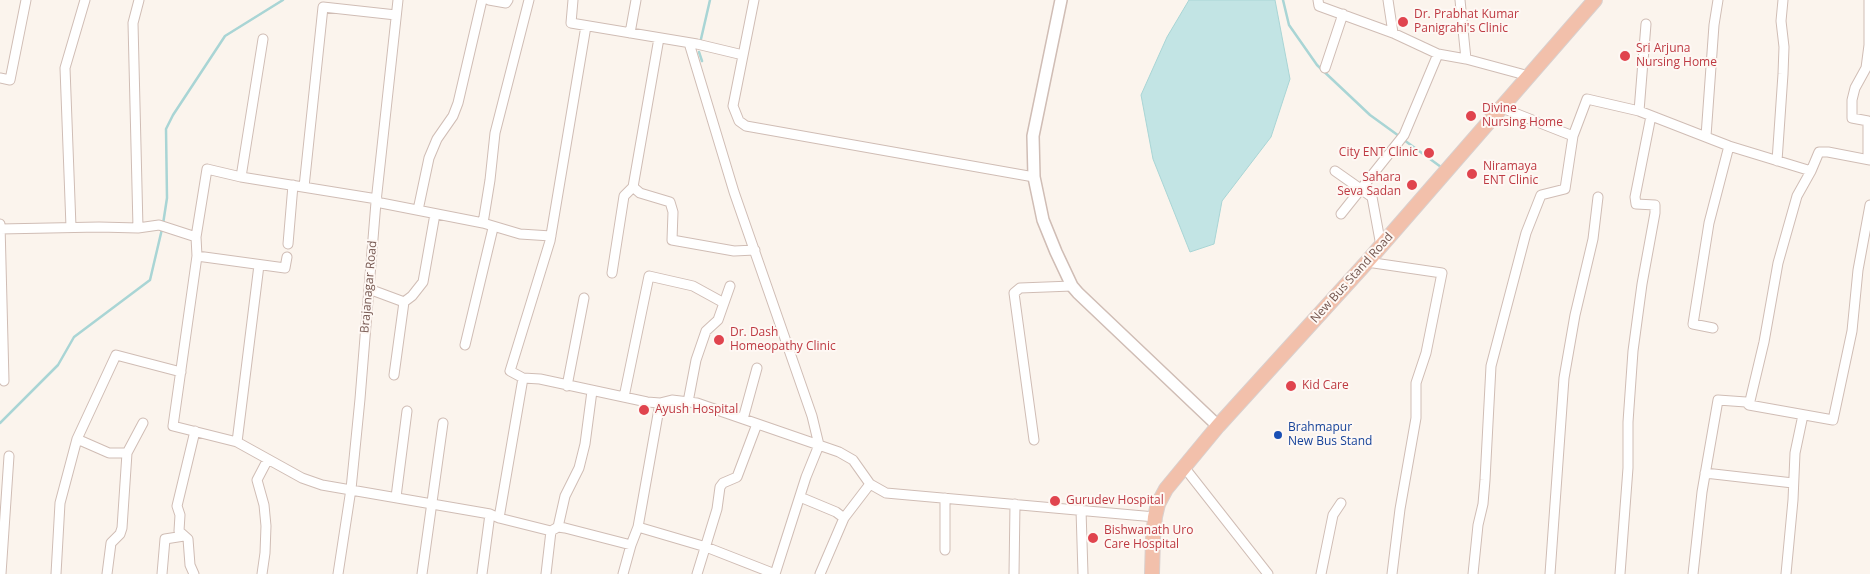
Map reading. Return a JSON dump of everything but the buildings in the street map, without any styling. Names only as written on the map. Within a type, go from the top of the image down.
[{"type":"highway","name":"New Bus Stand Road","points":[[1152,574],[1153,538],[1158,504],[1166,489],[1218,426],[1367,262],[1595,0]]},
{"type":"street","points":[[0,78],[10,80],[26,0]]},
{"type":"street","points":[[71,227],[65,68],[85,0]]},
{"type":"street","points":[[138,228],[133,23],[139,0]]},
{"type":"street","name":"Brajanagar Road","points":[[338,574],[351,490],[377,201],[398,0]]},
{"type":"street","points":[[418,210],[429,158],[436,139],[453,116],[458,103],[482,0]]},
{"type":"street","points":[[489,0],[506,3],[508,0]]},
{"type":"street","points":[[483,223],[490,180],[494,133],[530,0]]},
{"type":"street","points":[[573,0],[571,23],[689,43],[743,55]]},
{"type":"street","points":[[630,33],[636,0]]},
{"type":"street","points":[[754,0],[733,106],[739,121],[746,126],[1034,177]]},
{"type":"street","points":[[1061,0],[1033,136],[1034,177],[1043,220],[1072,286],[1087,303],[1218,426]]},
{"type":"street","points":[[1318,0],[1318,6],[1393,33],[1438,54],[1466,59],[1529,76]]},
{"type":"street","points":[[1388,0],[1393,33]]},
{"type":"street","points":[[1460,0],[1466,59]]},
{"type":"street","points":[[1706,136],[1714,25],[1718,0]]},
{"type":"street","points":[[1776,161],[1784,74],[1784,47],[1781,21],[1783,0]]},
{"type":"street","points":[[1748,405],[1764,342],[1778,264],[1797,196],[1819,152],[1869,160],[1868,121],[1852,118],[1852,100],[1854,88],[1866,68],[1869,45],[1869,0]]},
{"type":"street","points":[[304,187],[323,7],[396,15]]},
{"type":"street","points":[[1325,68],[1343,14]]},
{"type":"street","points":[[1639,110],[1646,24]]},
{"type":"street","points":[[586,26],[551,236],[510,371],[523,378],[647,402],[660,403],[672,400],[698,403],[839,452],[853,460],[870,484],[886,494],[1156,517]]},
{"type":"street","points":[[612,273],[624,196],[633,187],[659,38]]},
{"type":"street","points":[[241,177],[263,40]]},
{"type":"street","points":[[638,527],[706,548],[775,574],[819,445],[812,416],[734,192],[689,43]]},
{"type":"street","points":[[1341,214],[1404,135],[1438,54]]},
{"type":"street","points":[[1473,574],[1478,525],[1483,504],[1491,366],[1526,233],[1541,195],[1565,189],[1573,136],[1587,99],[1639,110],[1729,146],[1811,171]]},
{"type":"street","points":[[1502,108],[1573,136]]},
{"type":"street","points":[[1620,574],[1628,468],[1628,422],[1633,351],[1642,284],[1655,214],[1655,205],[1636,204],[1635,197],[1651,116]]},
{"type":"street","points":[[1713,328],[1692,324],[1709,223],[1729,146]]},
{"type":"street","points":[[551,236],[520,234],[493,228],[483,223],[207,169],[196,237],[197,256],[173,426],[237,442],[302,478],[322,485],[490,514],[499,518],[631,545]]},
{"type":"street","points":[[1335,171],[1372,197],[1381,246]]},
{"type":"street","points":[[288,244],[293,185]]},
{"type":"street","points":[[633,187],[640,192],[670,202],[673,212],[672,240],[734,251],[754,250]]},
{"type":"street","points":[[1550,574],[1564,378],[1575,315],[1593,239],[1598,197]]},
{"type":"street","points":[[1693,574],[1705,473],[1718,400],[1746,402],[1748,405],[1834,420],[1852,331],[1858,270],[1870,205]]},
{"type":"street","points":[[394,375],[404,302],[412,296],[423,282],[435,214]]},
{"type":"street","points":[[0,224],[4,381]]},
{"type":"street","points":[[0,229],[138,228],[159,226],[175,229],[196,237]]},
{"type":"street","points":[[465,345],[493,228]]},
{"type":"street","points":[[197,256],[285,268],[287,257]]},
{"type":"street","points":[[1367,262],[1442,273],[1426,353],[1416,383],[1416,418],[1400,509],[1392,574]]},
{"type":"street","points":[[237,442],[259,265]]},
{"type":"street","points":[[624,397],[649,276],[693,286],[724,303]]},
{"type":"street","points":[[688,402],[696,360],[706,332],[718,320],[730,286]]},
{"type":"street","points":[[1034,440],[1014,292],[1020,288],[1072,286]]},
{"type":"street","points":[[369,289],[404,302]]},
{"type":"street","points":[[567,386],[584,298]]},
{"type":"street","points":[[56,574],[60,503],[77,439],[116,355],[181,372]]},
{"type":"street","points":[[744,419],[757,368]]},
{"type":"street","points":[[499,518],[523,378]]},
{"type":"street","points":[[546,574],[555,529],[565,496],[579,468],[585,444],[592,391]]},
{"type":"street","points":[[623,574],[638,527],[660,403]]},
{"type":"street","points":[[396,497],[407,411]]},
{"type":"street","points":[[1786,574],[1794,500],[1795,453],[1803,415]]},
{"type":"street","points":[[108,574],[111,543],[120,534],[122,528],[128,453],[143,423]]},
{"type":"street","points":[[422,574],[443,423]]},
{"type":"street","points":[[697,574],[717,509],[721,485],[737,477],[757,424]]},
{"type":"street","points":[[194,574],[190,566],[188,539],[179,531],[180,515],[177,506],[195,431]]},
{"type":"street","points":[[77,439],[110,453],[128,453]]},
{"type":"street","points":[[1,574],[10,456]]},
{"type":"street","points":[[262,574],[266,526],[264,505],[257,480],[268,459]]},
{"type":"street","points":[[1184,467],[1268,574]]},
{"type":"street","points":[[1705,473],[1793,483]]},
{"type":"street","points":[[820,574],[844,518],[870,484]]},
{"type":"street","points":[[800,497],[836,512],[844,518]]},
{"type":"street","points":[[945,498],[945,550]]},
{"type":"street","points":[[1321,574],[1333,515],[1341,502]]},
{"type":"street","points":[[1014,574],[1015,504]]},
{"type":"street","points":[[1081,510],[1083,574]]},
{"type":"street","points":[[482,574],[490,514]]},
{"type":"street","points":[[162,574],[164,539],[184,536]]},
{"type":"water","points":[[1189,0],[1275,0],[1290,79],[1271,137],[1222,201],[1214,244],[1190,252],[1153,159],[1141,95],[1167,37]]},
{"type":"waterway","points":[[163,224],[167,198],[166,129],[173,115],[225,36],[283,0]]},
{"type":"waterway","points":[[701,39],[710,0]]},
{"type":"waterway","points":[[1283,0],[1289,25],[1317,65],[1370,115],[1399,136]]},
{"type":"waterway","points":[[699,52],[702,61]]},
{"type":"waterway","points":[[1404,140],[1441,167]]},
{"type":"waterway","points":[[0,423],[58,365],[74,337],[150,280],[162,229]]},
{"type":"place","name":"Dr. Prabhat Kumar Panigrahi's Clinic","points":[[1403,22]]},
{"type":"place","name":"Sri Arjuna Nursing Home","points":[[1625,56]]},
{"type":"place","name":"Divine Nursing Home","points":[[1471,116]]},
{"type":"place","name":"City ENT Clinic","points":[[1429,153]]},
{"type":"place","name":"Niramaya ENT Clinic","points":[[1472,174]]},
{"type":"place","name":"Sahara Seva Sadan","points":[[1412,185]]},
{"type":"place","name":"Dr. Dash Homeopathy Clinic","points":[[719,340]]},
{"type":"place","name":"Kid Care","points":[[1291,386]]},
{"type":"place","name":"Ayush Hospital","points":[[644,410]]},
{"type":"place","name":"Brahmapur New Bus Stand","points":[[1278,435]]},
{"type":"place","name":"Gurudev Hospital","points":[[1055,501]]},
{"type":"place","name":"Bishwanath Uro Care Hospital","points":[[1093,538]]}]
